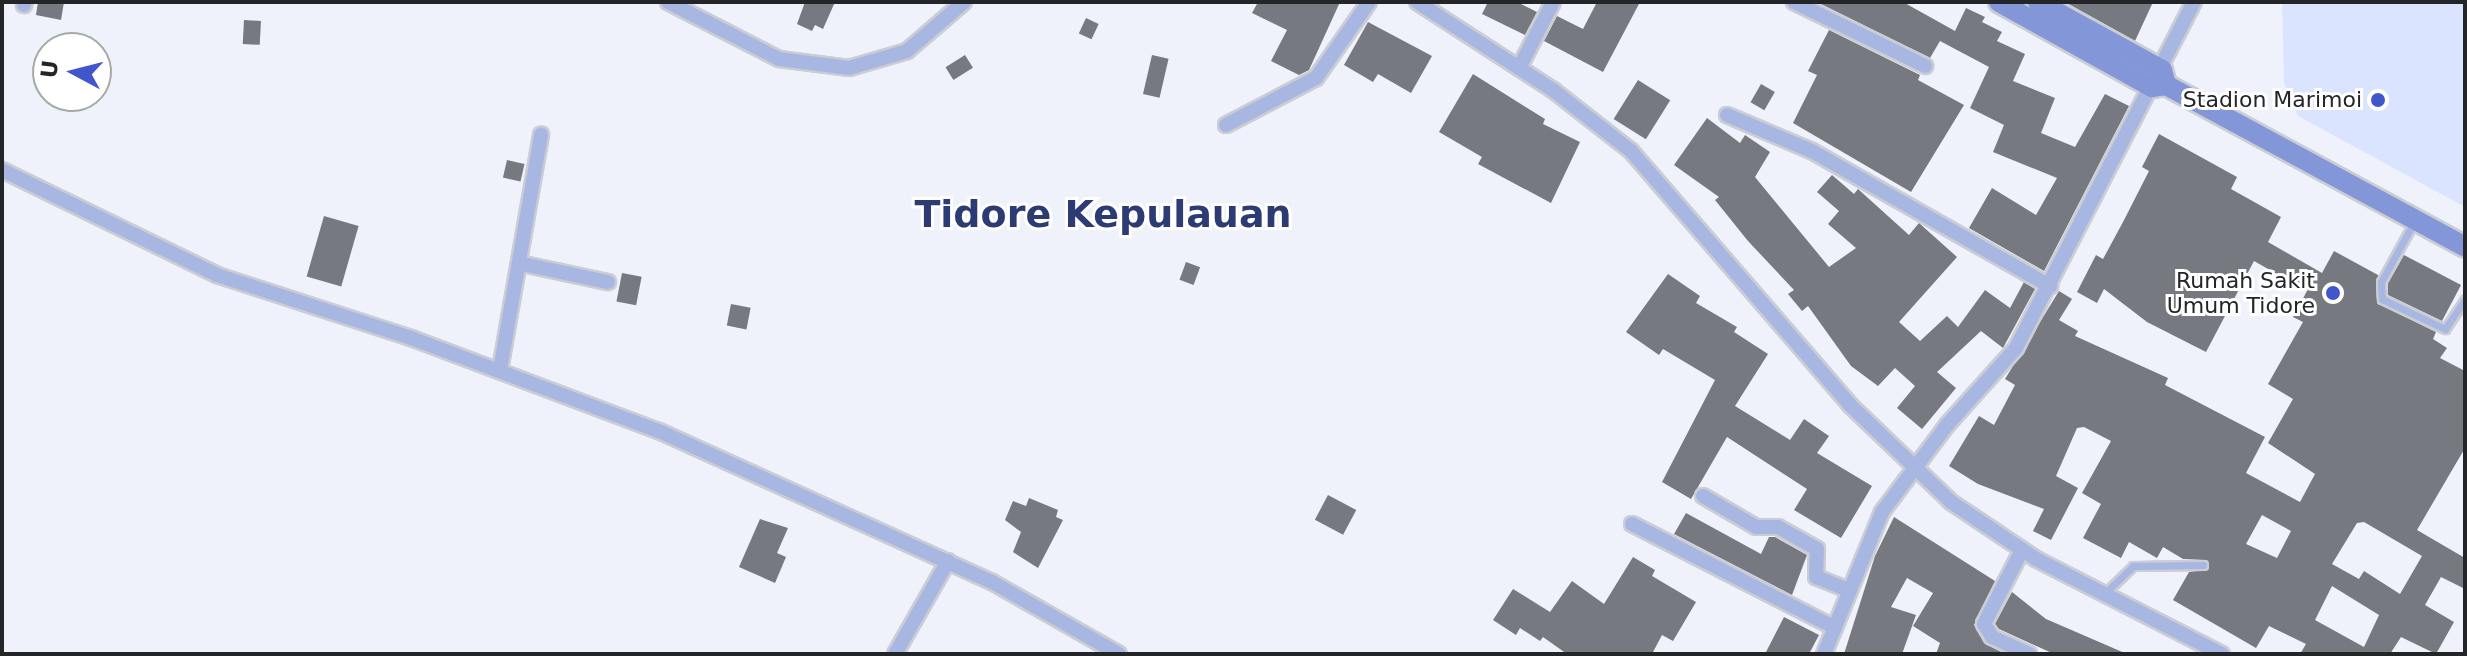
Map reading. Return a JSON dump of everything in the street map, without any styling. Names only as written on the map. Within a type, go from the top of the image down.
[{"type":"street","points":[[668,2],[779,59],[849,68],[907,51],[960,6]]},
{"type":"street","points":[[1226,125],[1316,78],[1369,2]]},
{"type":"street","points":[[1417,2],[1519,68],[1631,151],[1807,357],[1913,471],[2022,550],[2222,654]]},
{"type":"street","points":[[1519,68],[1553,2]]},
{"type":"street","points":[[1794,2],[1925,66]]},
{"type":"street","points":[[1999,2],[2160,80],[2465,247]]},
{"type":"street","points":[[2038,2],[2160,80]]},
{"type":"street","points":[[1824,654],[1882,512],[2016,348],[2160,80],[2194,2]]},
{"type":"street","points":[[1727,115],[1812,151],[2050,286]]},
{"type":"street","points":[[500,370],[541,135]]},
{"type":"street","points":[[2,170],[217,275],[500,370],[659,431],[948,561],[1119,654]]},
{"type":"street","points":[[519,263],[608,282]]},
{"type":"street","points":[[1703,496],[1756,527],[1778,527],[1817,549],[1816,577],[1848,590]]},
{"type":"street","points":[[1632,524],[1835,628]]},
{"type":"street","points":[[2022,550],[1984,624],[1992,637],[2029,654]]},
{"type":"street","points":[[895,654],[948,561]]},
{"type":"lane","points":[[2416,220],[2378,292],[2445,329],[2465,299]]},
{"type":"lane","points":[[2104,594],[2133,566],[2203,565]]},
{"type":"shaded area","name":"Stadion Marimoi","points":[[2282,2],[2465,2],[2465,207],[2298,116],[2284,83]]},
{"type":"building","points":[[38,2],[64,2],[61,20],[36,15]]},
{"type":"building","points":[[805,2],[835,2],[823,29],[815,25],[812,31],[797,24]]},
{"type":"building","points":[[1258,2],[1340,2],[1309,70],[1299,75],[1271,61],[1287,30],[1252,13]]},
{"type":"building","points":[[1488,2],[1517,2],[1537,12],[1525,35],[1482,14]]},
{"type":"building","points":[[1597,2],[1640,2],[1603,72],[1544,41],[1557,16],[1583,29]]},
{"type":"building","points":[[1817,2],[1903,2],[1955,31],[1966,8],[1985,17],[1982,22],[2002,32],[1997,41],[2025,54],[2013,81],[2055,98],[2041,133],[2075,147],[2105,94],[2129,106],[2044,271],[1969,228],[1992,188],[2036,215],[2057,178],[1993,152],[2004,125],[1970,108],[1989,67],[1940,41],[1930,58]]},
{"type":"building","points":[[2065,2],[2153,2],[2135,41]]},
{"type":"building","points":[[1086,18],[1099,24],[1092,39],[1079,33]]},
{"type":"building","points":[[244,20],[261,21],[260,45],[243,44]]},
{"type":"building","points":[[1368,22],[1432,56],[1411,93],[1378,74],[1373,82],[1344,65]]},
{"type":"building","points":[[1829,30],[1920,75],[1918,80],[1964,105],[1911,192],[1793,123],[1817,75],[1808,71]]},
{"type":"building","points":[[965,55],[973,68],[953,80],[945,67]]},
{"type":"building","points":[[1152,55],[1169,59],[1160,98],[1143,94]]},
{"type":"building","points":[[1473,74],[1545,119],[1543,124],[1580,142],[1551,203],[1478,164],[1482,157],[1439,132]]},
{"type":"building","points":[[1638,80],[1670,100],[1646,139],[1614,119]]},
{"type":"building","points":[[1761,84],[1775,92],[1764,110],[1750,102]]},
{"type":"building","points":[[1707,118],[1740,143],[1745,135],[1770,152],[1755,177],[1829,267],[1856,248],[1828,224],[1839,211],[1817,192],[1832,175],[1854,194],[1858,189],[1909,235],[1919,223],[1957,257],[1899,322],[1920,341],[1947,316],[1958,327],[1985,290],[2010,308],[2024,282],[2035,289],[2003,348],[1981,331],[1937,372],[1956,388],[1922,429],[1897,408],[1915,386],[1895,368],[1878,386],[1851,366],[1808,306],[1802,311],[1788,294],[1794,290],[1748,241],[1715,200],[1719,197],[1674,165]]},
{"type":"building","points":[[2159,134],[2237,177],[2231,189],[2281,217],[2268,242],[2322,273],[2334,251],[2378,275],[2377,303],[2436,332],[2433,339],[2447,348],[2440,358],[2465,371],[2465,448],[2417,530],[2465,558],[2465,589],[2441,577],[2425,605],[2454,622],[2436,654],[2401,637],[2390,654],[2300,654],[2306,644],[2269,626],[2256,648],[2173,600],[2189,572],[2208,569],[2207,560],[2183,559],[2163,547],[2157,558],[2129,542],[2121,558],[2083,538],[2101,504],[2082,493],[2111,441],[2084,427],[2077,428],[2056,476],[2078,488],[2051,540],[2033,531],[2044,509],[1978,484],[1949,466],[1979,416],[1994,425],[2015,385],[2005,379],[2059,291],[2072,299],[2059,320],[2078,331],[2075,336],[2168,378],[2165,385],[2265,437],[2246,473],[2300,502],[2315,474],[2268,443],[2293,399],[2268,384],[2303,322],[2293,317],[2307,291],[2254,261],[2206,352],[2147,322],[2104,289],[2097,303],[2077,292],[2096,255],[2103,259],[2123,222],[2149,171],[2142,167]],"holes":[[[2262,515],[2291,531],[2277,558],[2246,544]],[[2364,522],[2422,556],[2400,594],[2364,571],[2359,579],[2332,564],[2357,523]],[[2332,586],[2379,615],[2364,647],[2315,620]]]},
{"type":"building","points":[[507,160],[525,164],[520,182],[503,178]]},
{"type":"building","points":[[324,216],[359,226],[341,286],[307,277]]},
{"type":"building","points":[[2404,255],[2461,285],[2442,321],[2388,295],[2388,283]]},
{"type":"building","points":[[1186,262],[1200,267],[1194,285],[1180,280]]},
{"type":"building","points":[[622,273],[642,277],[636,305],[616,301]]},
{"type":"building","points":[[1668,274],[1700,296],[1696,303],[1737,327],[1734,332],[1768,354],[1735,406],[1790,440],[1804,419],[1829,436],[1817,453],[1872,486],[1841,538],[1794,510],[1807,489],[1727,437],[1691,499],[1662,482],[1715,380],[1663,349],[1659,355],[1626,332]]},
{"type":"building","points":[[731,304],[751,308],[746,329],[727,326]]},
{"type":"building","points":[[1328,495],[1356,510],[1343,535],[1315,520]]},
{"type":"building","points":[[1029,498],[1058,510],[1056,517],[1063,520],[1038,568],[1013,552],[1021,532],[1005,520],[1013,501],[1026,506]]},
{"type":"building","points":[[1686,513],[1761,554],[1769,537],[1775,537],[1807,555],[1792,595],[1674,534]]},
{"type":"building","points":[[1894,517],[1995,581],[1974,625],[1984,643],[2005,654],[1936,654],[1940,643],[1913,626],[1933,593],[1907,578],[1891,607],[1916,615],[1902,654],[1844,654],[1875,556]]},
{"type":"building","points":[[760,519],[788,528],[777,553],[786,557],[775,583],[739,567]]},
{"type":"building","points":[[1633,557],[1655,570],[1652,576],[1696,602],[1673,641],[1662,635],[1652,654],[1567,654],[1543,637],[1540,641],[1520,628],[1516,635],[1493,620],[1513,589],[1550,612],[1572,581],[1604,604]]},
{"type":"building","points":[[2012,592],[2046,619],[2127,654],[2054,654],[1999,629],[1995,624]]},
{"type":"building","points":[[1784,617],[1819,635],[1809,654],[1765,654]]},
{"type":"place","name":"Stadion Marimoi","points":[[2378,100]]},
{"type":"place","name":"Rumah Sakit Umum Tidore","points":[[2333,293]]},
{"type":"district","name":"Tidore Kepulauan","points":[[1103,215]]}]
